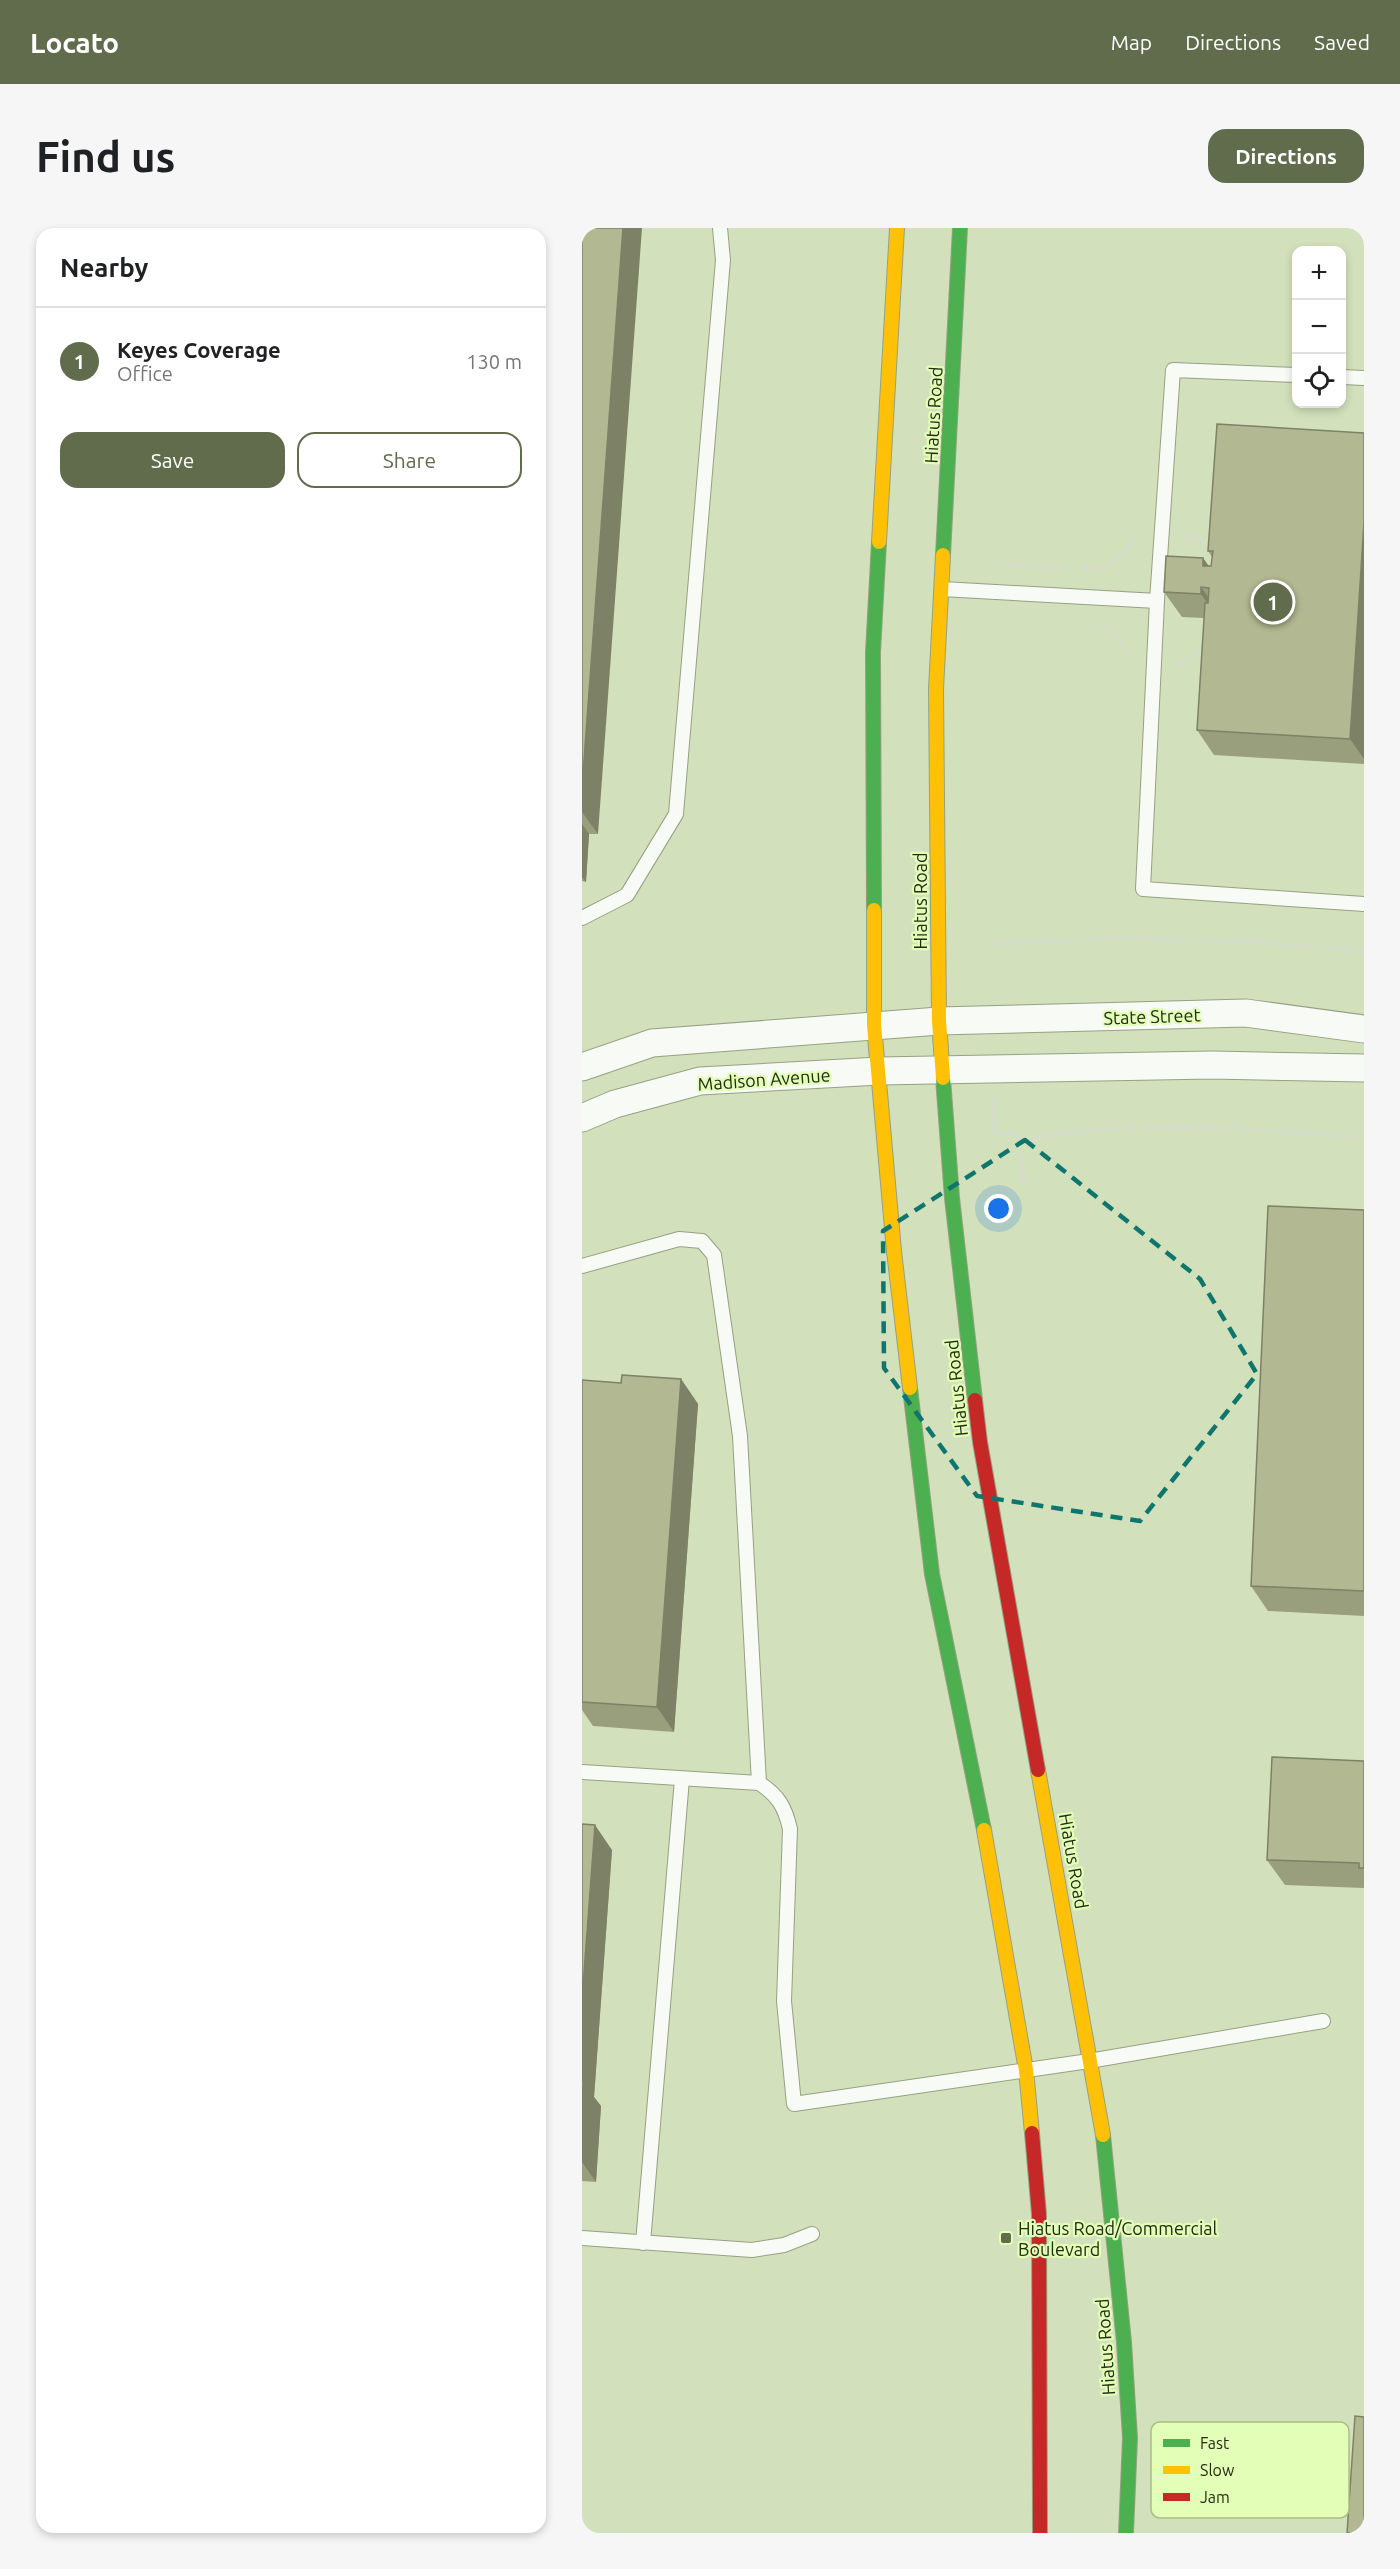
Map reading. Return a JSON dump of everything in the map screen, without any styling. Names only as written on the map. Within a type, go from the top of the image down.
[{"type":"main road","points":[[897,228],[873,652],[874,1025],[894,1251],[932,1574],[976,1788],[1009,1963],[1026,2070],[1039,2214],[1040,2533]]},
{"type":"main road","name":"Hiatus Road","points":[[960,228],[936,689],[939,1021],[952,1198],[980,1442],[1104,2142],[1124,2342],[1130,2438],[1126,2533]]},
{"type":"street","name":"State Street","points":[[874,1025],[1246,1012],[1364,1029]]},
{"type":"street","points":[[582,1067],[652,1043],[874,1025]]},
{"type":"street","points":[[943,1071],[1212,1065],[1364,1068]]},
{"type":"street","name":"Madison Avenue","points":[[582,1118],[615,1104],[700,1081],[879,1071],[943,1071]]},
{"type":"lane","points":[[582,918],[627,895],[676,814],[723,260],[720,228]]},
{"type":"lane","points":[[1292,375],[1173,370],[1157,601],[1143,889],[1364,904]]},
{"type":"lane","points":[[1346,377],[1364,378]]},
{"type":"lane","points":[[942,589],[1157,601]]},
{"type":"lane","points":[[582,1266],[679,1239],[702,1241],[714,1255],[740,1436],[759,1783]]},
{"type":"lane","points":[[582,1772],[759,1783],[774,1792],[786,1810],[790,1829],[784,2001],[794,2104],[1089,2061],[1323,2021]]},
{"type":"lane","points":[[643,2243],[682,1779]]},
{"type":"lane","points":[[582,2238],[752,2250],[784,2245],[812,2234]]},
{"type":"path","points":[[992,944],[1121,938],[1248,941],[1362,951],[1364,956]]},
{"type":"path","points":[[992,1070],[995,1134],[1018,1133],[1024,1185]]},
{"type":"path","points":[[1020,1143],[1035,1138],[1082,1131],[1153,1126],[1364,1137]]},
{"type":"highlighted area","points":[[1025,1140],[1200,1279],[1257,1374],[1140,1521],[977,1496],[884,1368],[883,1231]]},
{"type":"building","points":[[582,228],[623,228],[582,788]]},
{"type":"building","points":[[1217,424],[1364,433],[1364,523],[1350,739],[1197,730],[1205,603],[1208,603],[1209,588],[1201,587],[1201,594],[1164,592],[1166,556],[1203,558],[1203,566],[1211,566],[1213,551],[1208,551]]},
{"type":"building","points":[[1268,1206],[1364,1210],[1364,1591],[1251,1586]]},
{"type":"building","points":[[622,1375],[681,1379],[657,1707],[582,1702],[582,1380],[621,1383]]},
{"type":"building","points":[[1272,1757],[1364,1761],[1364,1868],[1359,1868],[1359,1863],[1267,1860]]},
{"type":"building","points":[[582,1824],[595,1825],[582,2000]]},
{"type":"building","points":[[582,2081],[584,2081],[582,2104]]},
{"type":"building","points":[[1355,2416],[1364,2417],[1364,2533],[1347,2533]]},
{"type":"traffic: fast","points":[[943,555],[960,228]]},
{"type":"traffic: fast","points":[[874,910],[873,652],[879,542]]},
{"type":"traffic: fast","points":[[943,1078],[952,1198],[975,1400]]},
{"type":"traffic: fast","points":[[910,1388],[932,1574],[984,1830]]},
{"type":"traffic: fast","points":[[1103,2135],[1124,2342],[1130,2438],[1126,2533]]},
{"type":"traffic: slow","points":[[879,542],[897,228]]},
{"type":"traffic: slow","points":[[943,555],[936,689],[939,1021],[943,1078]]},
{"type":"traffic: slow","points":[[874,910],[874,1025],[894,1251],[910,1388]]},
{"type":"traffic: slow","points":[[1038,1770],[1103,2135]]},
{"type":"traffic: slow","points":[[984,1830],[1026,2070],[1032,2133]]},
{"type":"traffic: jam","points":[[975,1400],[980,1442],[1038,1770]]},
{"type":"traffic: jam","points":[[1032,2133],[1039,2214],[1040,2533]]},
{"type":"place","name":"Keyes Coverage","points":[[1273,602]]},
{"type":"place","name":"Hiatus Road/Commercial Boulevard","points":[[1006,2238]]}]
